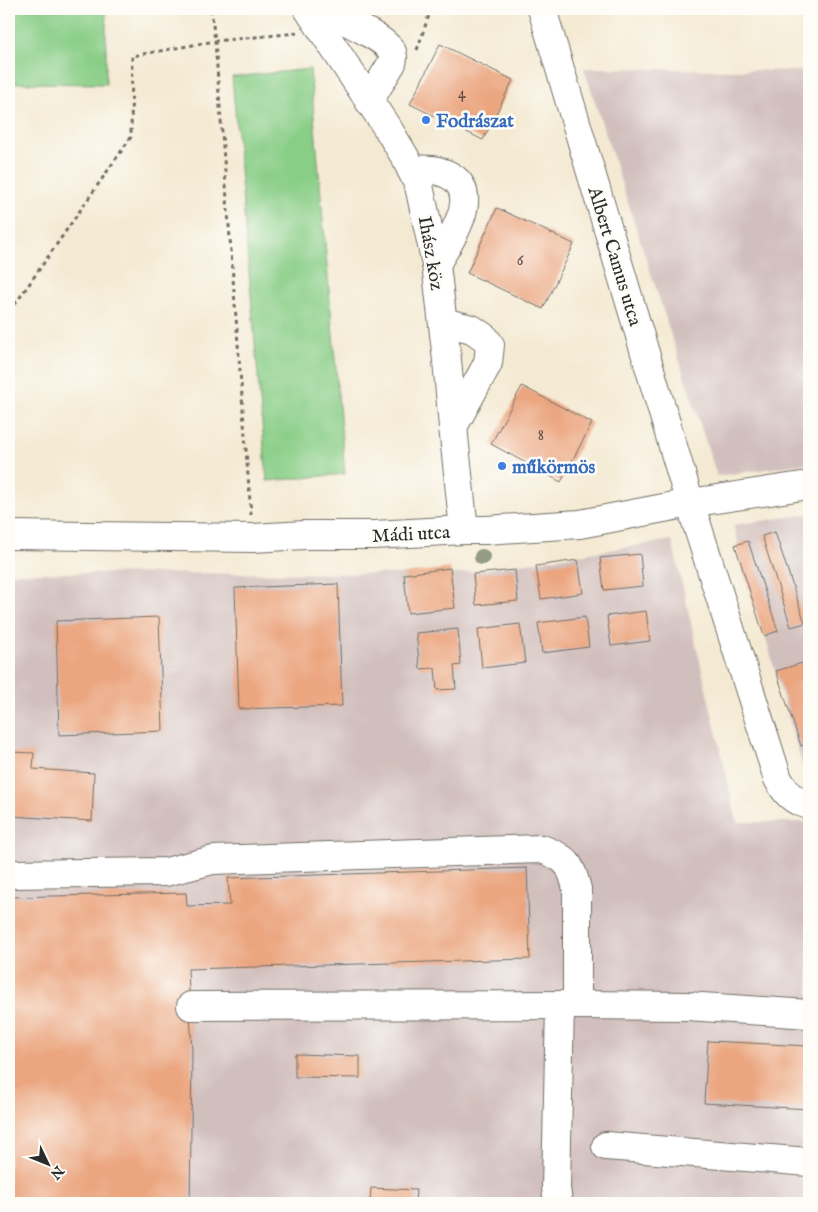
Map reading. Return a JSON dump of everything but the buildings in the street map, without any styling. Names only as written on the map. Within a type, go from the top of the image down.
[{"type":"street","name":"Albert Camus utca","points":[[542,9],[690,502],[778,779],[787,795],[804,804]]},
{"type":"street","name":"Ihász köz","points":[[317,16],[405,156],[419,186],[436,264],[464,530]]},
{"type":"street","points":[[317,16],[378,38],[392,52],[392,63],[369,101]]},
{"type":"street","points":[[411,169],[436,171],[448,175],[458,183],[465,197],[463,212],[458,225],[436,264]]},
{"type":"street","points":[[443,322],[472,329],[485,338],[490,345],[488,363],[453,427]]},
{"type":"street","name":"Mádi utca","points":[[9,535],[253,538],[374,536],[486,530],[580,524],[690,502],[809,485]]},
{"type":"street","points":[[9,874],[166,872],[213,860],[542,849],[556,854],[568,862],[573,871],[577,889],[556,1188],[558,1203]]},
{"type":"street","points":[[192,1006],[687,1006],[809,1014]]},
{"type":"street","points":[[606,1146],[809,1162]]},
{"type":"path","points":[[211,9],[215,41],[246,472],[253,538]]},
{"type":"path","points":[[9,310],[16,303],[131,137],[132,56],[215,41],[317,16]]},
{"type":"shaded area","points":[[584,68],[809,71],[809,463],[717,476]]},
{"type":"shaded area","points":[[809,514],[809,771],[804,771],[733,525]]},
{"type":"shaded area","points":[[672,540],[737,822],[809,822],[809,1203],[9,1203],[9,573],[458,574]]},
{"type":"green space","points":[[9,9],[106,9],[106,84],[9,83]]},
{"type":"green space","points":[[310,69],[345,474],[267,481],[232,77]]},
{"type":"place","name":"Fodrászat","points":[[426,120]]},
{"type":"place","name":"műkörmös","points":[[502,466]]}]
